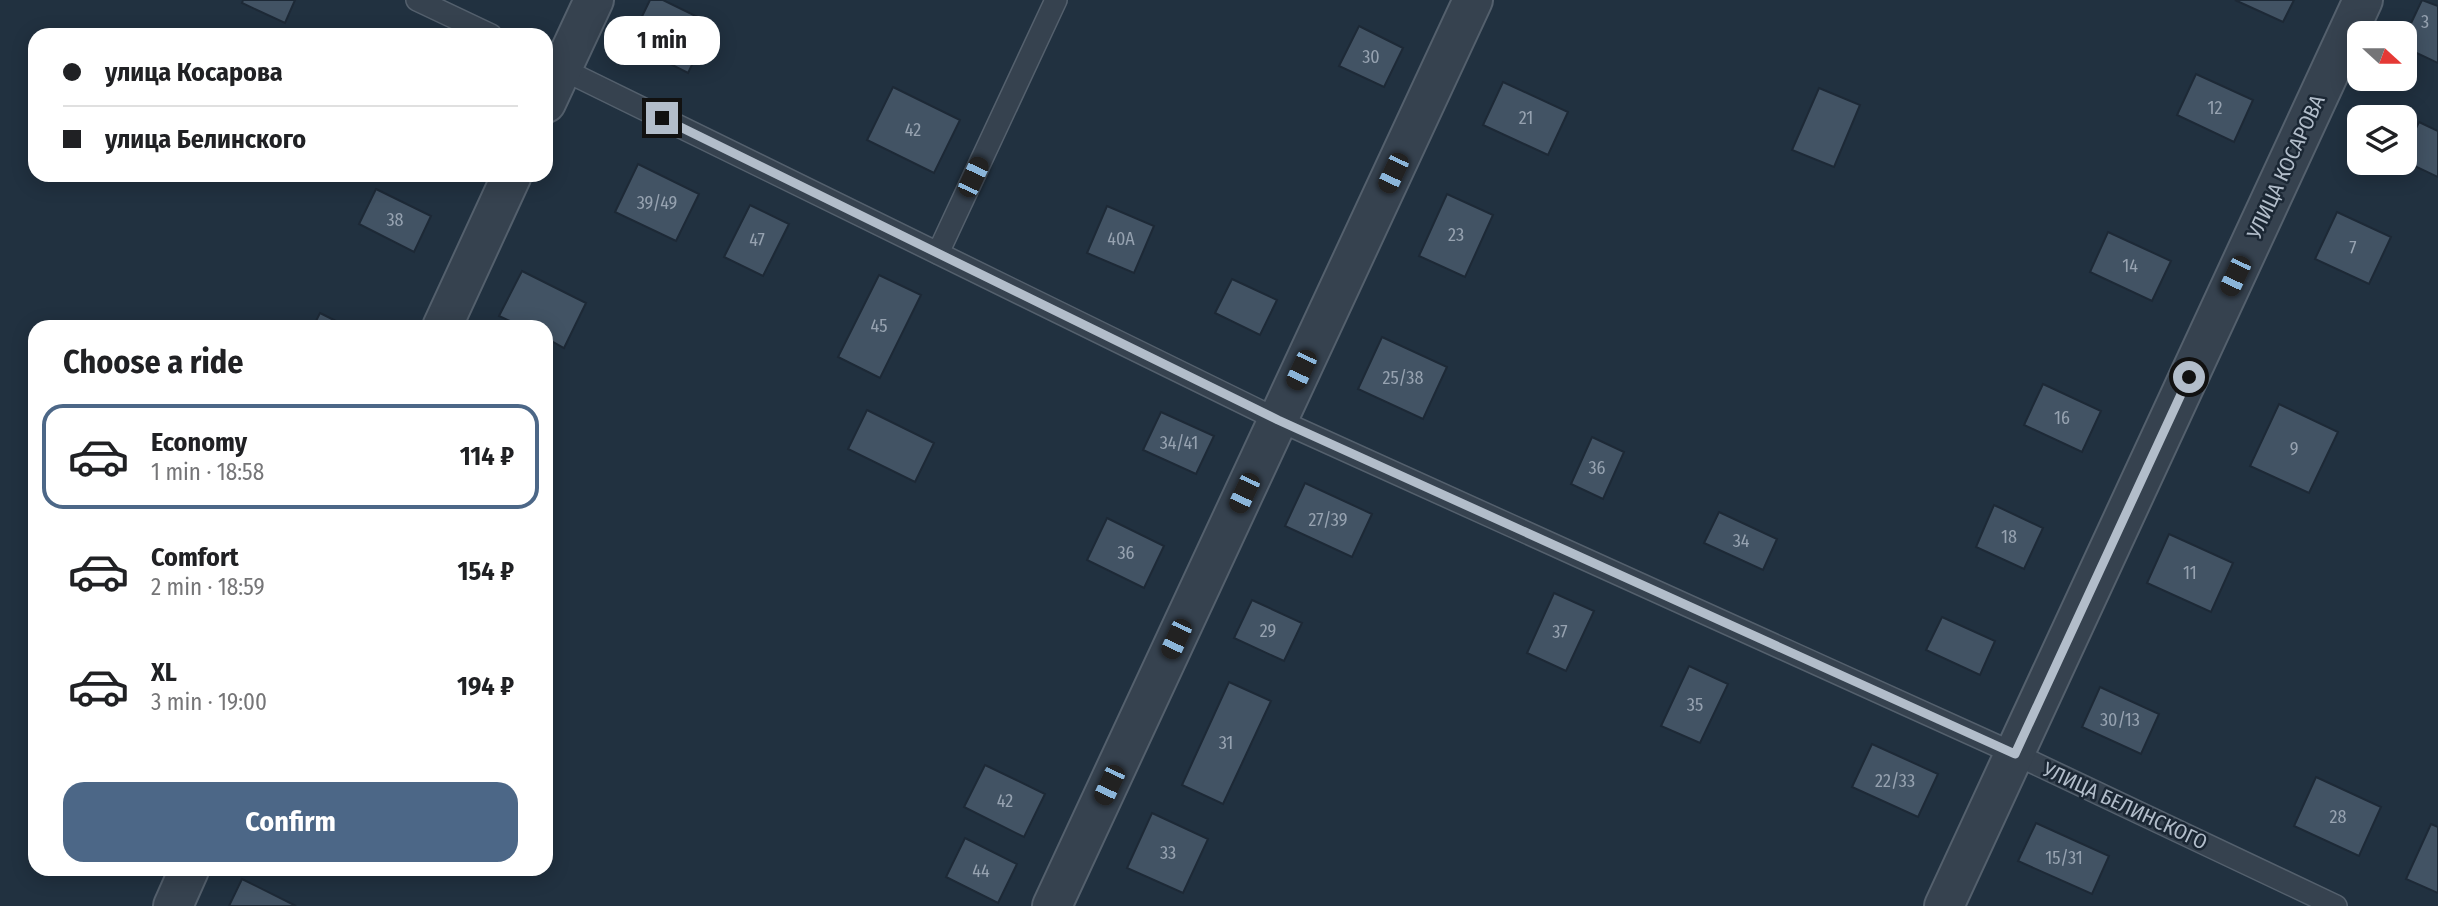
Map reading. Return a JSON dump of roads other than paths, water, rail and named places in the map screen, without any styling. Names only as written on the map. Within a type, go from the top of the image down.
[{"type":"street","points":[[554,65],[594,0]]},
{"type":"street","points":[[1052,906],[1473,0]]},
{"type":"street","name":"УЛИЦА КОСАРОВА","points":[[1944,906],[2363,0]]},
{"type":"street","points":[[445,320],[509,182]]},
{"type":"street","points":[[173,906],[187,876]]},
{"type":"lane","points":[[417,0],[476,28]]},
{"type":"lane","points":[[937,253],[1056,0]]},
{"type":"lane","name":"УЛИЦА БЕЛИНСКОГО","points":[[554,65],[1278,420],[2015,754],[2336,906]]}]
